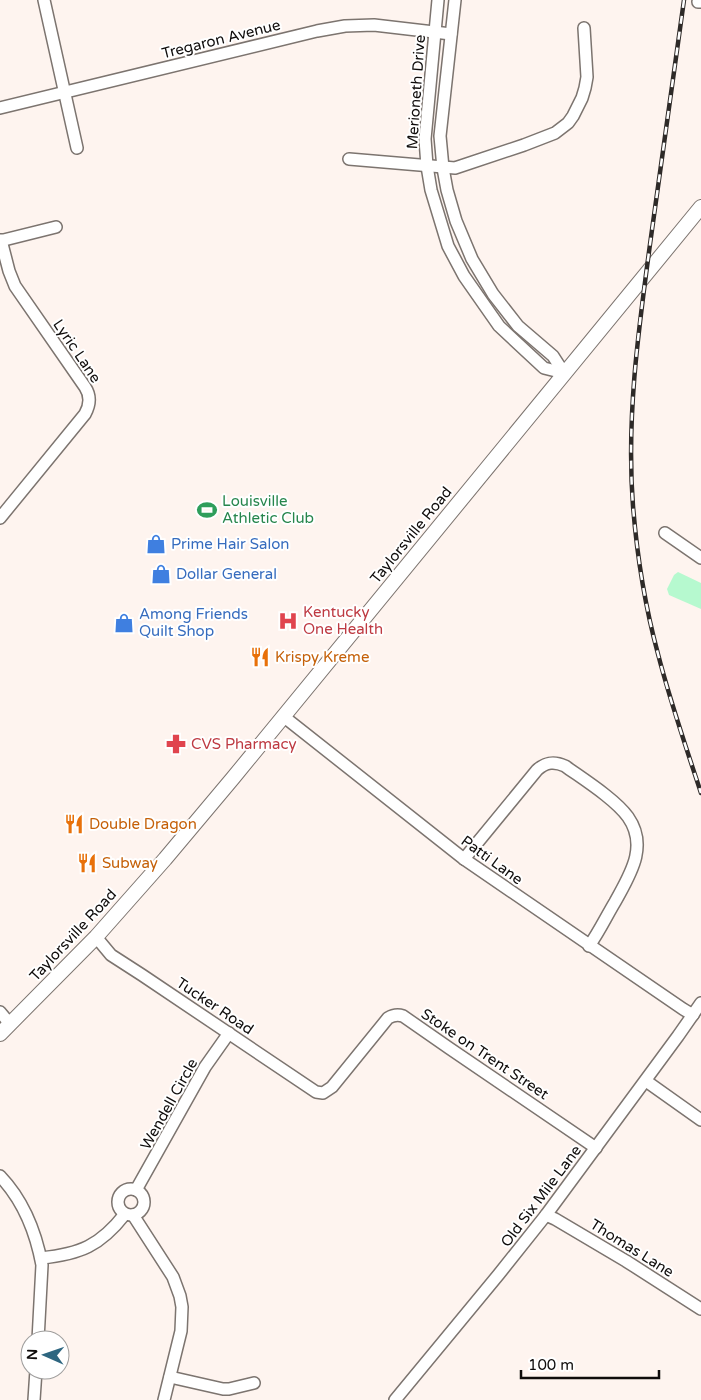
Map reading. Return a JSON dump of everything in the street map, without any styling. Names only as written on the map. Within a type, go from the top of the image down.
[{"type":"main road","name":"Taylorsville Road","points":[[0,1034],[96,937],[165,859],[701,207]]},
{"type":"street","points":[[44,0],[77,148]]},
{"type":"street","name":"Merioneth Drive","points":[[438,0],[425,139],[427,166],[436,207],[448,246],[464,276],[486,310],[503,331],[544,368],[564,373]]},
{"type":"street","points":[[455,0],[440,136],[442,168],[456,221],[472,259],[493,294],[518,326],[553,356],[564,373]]},
{"type":"street","name":"Tregaron Avenue","points":[[0,108],[317,31],[345,26],[374,25],[451,34]]},
{"type":"street","points":[[350,159],[455,168],[555,133],[568,123],[578,108],[585,88],[587,77],[584,28]]},
{"type":"street","points":[[0,241],[56,227]]},
{"type":"street","name":"Lyric Lane","points":[[0,241],[15,286],[86,387],[89,402],[88,409],[0,518]]},
{"type":"street","points":[[665,533],[701,558]]},
{"type":"street","name":"Patti Lane","points":[[283,716],[464,859],[589,946],[693,1015]]},
{"type":"street","points":[[464,859],[536,770],[551,762],[565,766],[616,804],[627,816],[636,839],[637,848],[634,866],[589,946]]},
{"type":"street","name":"Tucker Road","points":[[96,937],[111,955],[311,1089],[323,1093]]},
{"type":"street","name":"Old Six Mile Lane","points":[[395,1400],[546,1215],[646,1081],[701,1003]]},
{"type":"street","points":[[0,1012],[10,1024]]},
{"type":"street","name":"Stoke on Trent Street","points":[[323,1093],[332,1087],[388,1018],[394,1015],[403,1016],[596,1148]]},
{"type":"street","name":"Wendell Circle","points":[[129,1214],[119,1207],[120,1195],[127,1190],[136,1190],[202,1073],[229,1033]]},
{"type":"street","points":[[646,1081],[701,1120]]},
{"type":"street","points":[[0,1176],[12,1190],[25,1212],[41,1258],[39,1330]]},
{"type":"street","points":[[41,1258],[73,1253],[92,1245],[129,1214],[140,1211],[144,1204],[142,1196],[136,1190]]},
{"type":"street","points":[[129,1214],[168,1268],[173,1277],[182,1306],[182,1323],[164,1400]]},
{"type":"street","name":"Thomas Lane","points":[[546,1215],[626,1261],[701,1309]]},
{"type":"street","points":[[170,1377],[223,1389],[237,1388],[254,1383]]},
{"type":"street","points":[[34,1400],[35,1380]]},
{"type":"green space","points":[[678,572],[701,583],[701,609],[669,595],[667,589],[674,575]]},
{"type":"railway","points":[[684,0],[638,337],[632,405],[631,472],[637,543],[649,618],[678,724],[701,793]]},
{"type":"place","name":"Louisville Athletic Club","points":[[207,510]]},
{"type":"place","name":"Prime Hair Salon","points":[[156,544]]},
{"type":"place","name":"Dollar General","points":[[161,574]]},
{"type":"place","name":"Kentucky One Health","points":[[288,621]]},
{"type":"place","name":"Among Friends Quilt Shop","points":[[124,623]]},
{"type":"place","name":"Krispy Kreme","points":[[260,657]]},
{"type":"place","name":"CVS Pharmacy","points":[[176,744]]},
{"type":"place","name":"Double Dragon","points":[[74,824]]},
{"type":"place","name":"Subway","points":[[87,863]]}]
